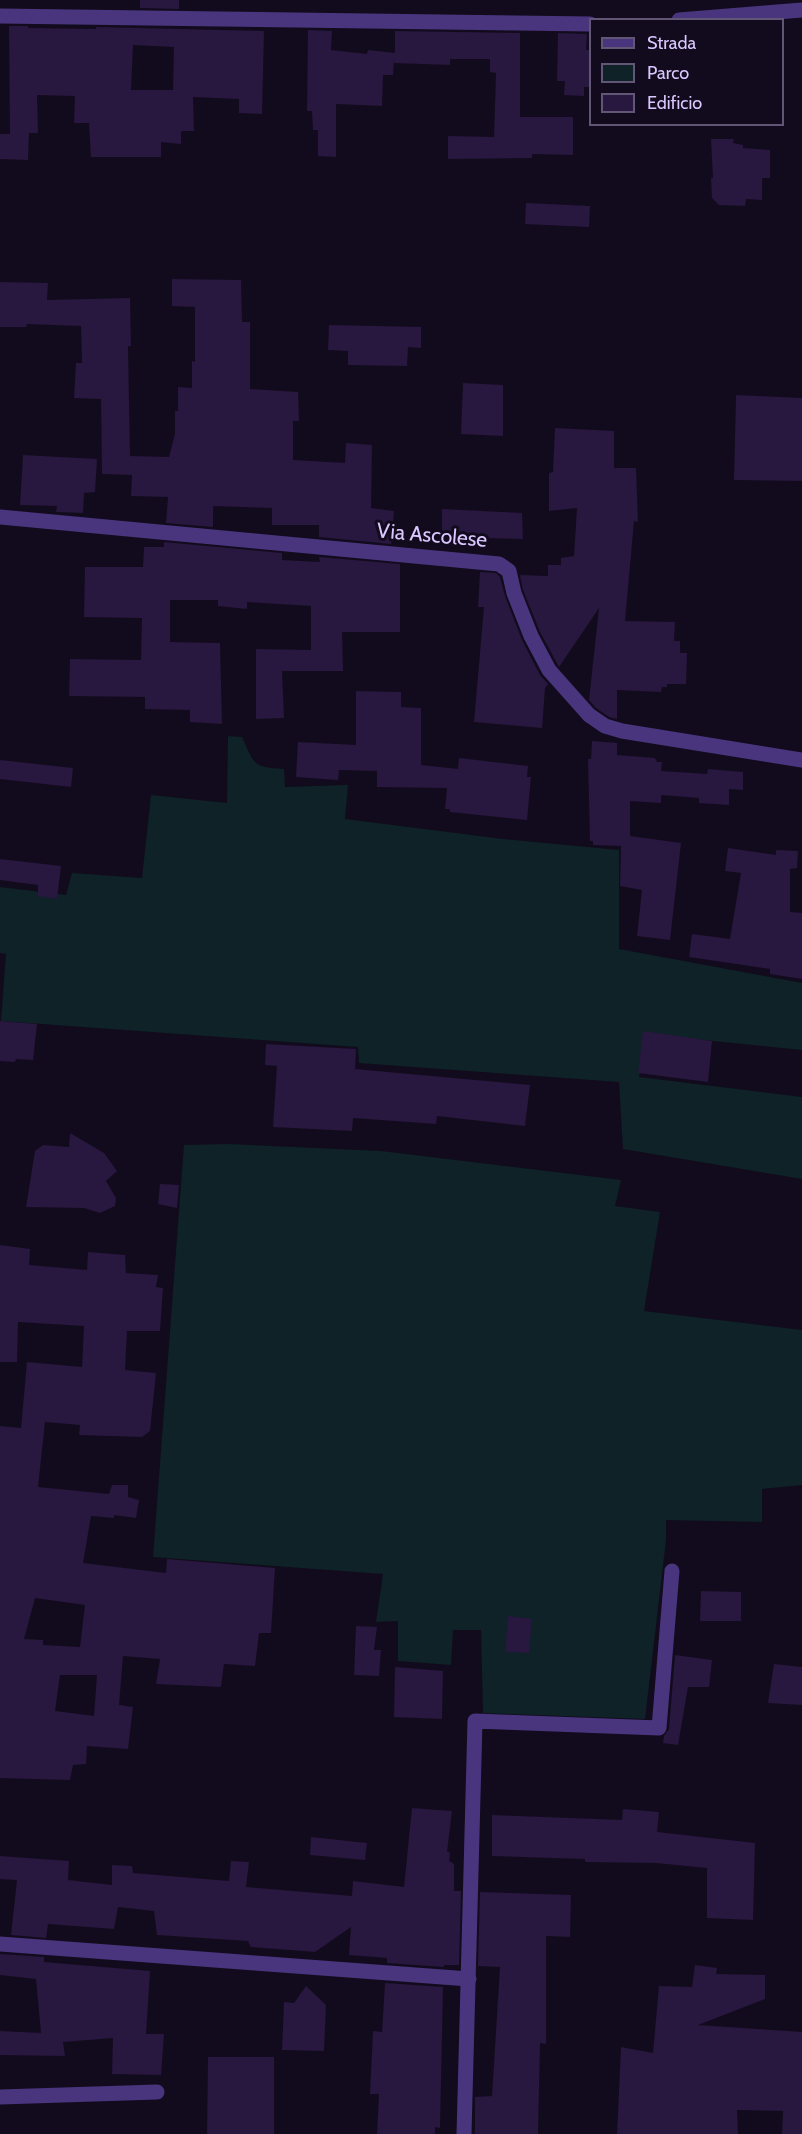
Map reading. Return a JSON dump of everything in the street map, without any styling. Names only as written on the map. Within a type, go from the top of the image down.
[{"type":"street","points":[[704,18],[802,10]]},
{"type":"street","points":[[0,16],[589,24]]},
{"type":"street","name":"Via Ascolese","points":[[0,517],[499,564],[509,571],[514,593],[531,636],[549,670],[589,715],[605,726],[622,731],[802,760]]},
{"type":"street","points":[[464,2134],[475,1721],[659,1728],[672,1571]]},
{"type":"street","points":[[0,1944],[469,1979]]},
{"type":"street","points":[[0,2097],[157,2092]]},
{"type":"green space","points":[[228,736],[242,737],[256,763],[266,767],[284,769],[285,787],[348,785],[345,819],[503,839],[619,850],[619,949],[802,983],[802,1050],[644,1034],[639,1077],[802,1097],[802,1179],[623,1149],[619,1082],[359,1063],[358,1047],[1,1021],[6,954],[0,953],[0,887],[66,895],[72,873],[142,878],[151,795],[227,803]]},
{"type":"green space","points":[[229,1144],[381,1151],[621,1180],[615,1206],[660,1212],[644,1311],[802,1330],[802,1485],[762,1489],[762,1522],[666,1520],[666,1540],[645,1719],[483,1713],[481,1630],[453,1630],[451,1665],[398,1661],[398,1621],[376,1622],[383,1574],[153,1557],[184,1145]]},
{"type":"building","points":[[140,0],[179,0],[179,9],[140,8]]},
{"type":"building","points":[[9,26],[264,31],[262,114],[239,113],[239,99],[193,97],[194,131],[181,131],[181,144],[161,142],[161,157],[91,157],[89,123],[74,123],[75,96],[37,95],[38,133],[29,133],[28,160],[0,159],[0,134],[10,134]],"holes":[[[133,45],[174,47],[173,90],[131,90]]]},
{"type":"building","points":[[308,30],[332,31],[331,50],[367,54],[368,50],[395,53],[395,31],[520,33],[520,117],[573,117],[573,155],[532,154],[532,158],[448,159],[448,136],[494,137],[496,73],[490,72],[490,59],[450,59],[450,65],[394,63],[394,58],[393,75],[383,75],[382,106],[336,104],[336,157],[318,156],[318,130],[313,130],[312,111],[307,111]]},
{"type":"building","points":[[558,33],[587,34],[589,87],[584,87],[584,96],[564,95],[565,81],[557,81]]},
{"type":"building","points":[[711,139],[734,139],[733,143],[743,145],[743,148],[770,150],[770,178],[762,178],[762,200],[746,199],[745,206],[719,205],[712,198]]},
{"type":"building","points":[[526,203],[590,206],[589,227],[525,224]]},
{"type":"building","points":[[172,279],[241,280],[242,322],[250,322],[250,389],[298,392],[299,421],[293,421],[293,460],[345,463],[346,443],[372,445],[371,508],[394,511],[391,544],[319,537],[319,525],[272,525],[272,508],[213,506],[213,527],[166,523],[168,497],[131,496],[132,475],[102,474],[101,399],[74,398],[76,363],[82,363],[81,326],[27,324],[26,327],[0,327],[0,282],[48,283],[47,300],[130,298],[131,346],[128,346],[130,456],[169,457],[175,434],[175,411],[178,411],[178,387],[192,388],[192,361],[195,362],[195,307],[172,306]]},
{"type":"building","points":[[329,325],[421,327],[421,348],[408,347],[407,366],[348,365],[348,351],[328,350]]},
{"type":"building","points":[[463,383],[503,385],[503,436],[461,434]]},
{"type":"building","points":[[736,395],[802,398],[802,481],[734,480]]},
{"type":"building","points":[[555,428],[614,431],[614,468],[636,468],[638,522],[634,521],[625,621],[675,622],[674,641],[680,641],[680,653],[687,653],[686,684],[667,684],[667,687],[662,687],[661,692],[617,690],[617,719],[609,717],[589,700],[599,608],[559,667],[540,632],[523,590],[520,575],[548,576],[548,565],[561,565],[561,558],[574,556],[577,508],[549,511],[549,473],[553,472]]},
{"type":"building","points":[[23,455],[97,459],[95,492],[84,493],[83,513],[56,512],[57,506],[20,505]]},
{"type":"building","points":[[442,509],[522,513],[523,539],[442,537]]},
{"type":"building","points":[[164,542],[282,553],[282,560],[320,562],[319,557],[400,564],[400,632],[342,632],[343,671],[282,671],[284,718],[256,719],[256,649],[311,650],[311,606],[247,602],[247,609],[218,606],[218,600],[170,600],[170,642],[220,643],[222,724],[190,722],[190,710],[145,709],[145,697],[69,696],[70,659],[141,660],[142,618],[84,617],[85,567],[143,567],[144,547],[164,547]]},
{"type":"building","points":[[480,572],[496,573],[500,577],[522,640],[540,675],[548,684],[545,688],[542,728],[474,722],[484,607],[478,607]]},
{"type":"building","points":[[356,691],[401,692],[401,707],[421,708],[421,765],[458,769],[459,758],[528,766],[527,777],[531,777],[527,820],[450,812],[450,809],[445,809],[447,788],[377,787],[377,771],[339,770],[338,780],[296,777],[298,742],[356,745]]},
{"type":"building","points":[[592,741],[617,743],[617,755],[655,758],[657,762],[662,762],[661,771],[707,774],[708,769],[743,772],[743,790],[729,789],[729,805],[699,803],[699,798],[661,795],[661,803],[630,801],[630,836],[681,843],[670,940],[637,936],[642,890],[620,886],[621,846],[593,845],[593,841],[590,841],[588,759],[591,759]]},
{"type":"building","points":[[0,760],[73,768],[71,787],[0,779]]},
{"type":"building","points":[[728,848],[776,855],[776,850],[798,851],[797,868],[790,869],[790,912],[802,913],[802,979],[770,974],[770,969],[689,957],[692,934],[730,939],[741,873],[725,871]]},
{"type":"building","points":[[0,859],[61,866],[57,899],[38,896],[38,885],[0,880]]},
{"type":"building","points":[[0,1021],[37,1024],[33,1060],[0,1061]]},
{"type":"building","points":[[643,1031],[712,1041],[708,1082],[638,1073]]},
{"type":"building","points":[[266,1044],[356,1049],[355,1069],[530,1085],[525,1126],[437,1116],[436,1124],[353,1118],[352,1131],[273,1127],[277,1066],[265,1065]]},
{"type":"building","points":[[70,1133],[104,1153],[117,1171],[106,1181],[116,1198],[115,1206],[100,1213],[84,1208],[26,1207],[35,1151],[43,1145],[69,1147]]},
{"type":"building","points":[[160,1184],[179,1185],[177,1208],[158,1204]]},
{"type":"building","points":[[0,1245],[30,1249],[29,1265],[87,1270],[88,1252],[125,1255],[126,1273],[158,1275],[156,1287],[163,1288],[160,1331],[127,1331],[125,1370],[156,1373],[150,1431],[142,1437],[79,1435],[80,1425],[45,1422],[38,1487],[109,1494],[112,1485],[128,1485],[128,1497],[139,1500],[136,1518],[114,1515],[114,1518],[91,1516],[83,1563],[166,1573],[167,1559],[275,1568],[271,1633],[259,1633],[255,1666],[224,1664],[221,1687],[156,1684],[160,1659],[123,1656],[119,1705],[133,1707],[128,1749],[87,1746],[86,1764],[73,1765],[70,1780],[0,1778],[0,1426],[21,1428],[27,1362],[82,1367],[84,1326],[18,1322],[17,1362],[0,1362]],"holes":[[[35,1598],[85,1605],[80,1647],[43,1645],[43,1640],[24,1639]],[[60,1675],[97,1675],[94,1716],[55,1711]]]},
{"type":"building","points":[[701,1591],[741,1592],[741,1621],[700,1621]]},
{"type":"building","points":[[508,1616],[532,1619],[529,1653],[505,1652]]},
{"type":"building","points":[[356,1626],[377,1627],[374,1650],[381,1650],[379,1676],[354,1675]]},
{"type":"building","points":[[675,1655],[712,1660],[709,1687],[688,1687],[678,1745],[663,1743],[664,1736],[669,1729]]},
{"type":"building","points":[[774,1664],[802,1667],[802,1705],[768,1703]]},
{"type":"building","points":[[395,1667],[443,1671],[442,1719],[394,1717]]},
{"type":"building","points":[[412,1808],[452,1811],[447,1852],[450,1852],[449,1861],[454,1864],[454,1891],[461,1891],[459,1965],[444,1965],[444,1967],[387,1963],[387,1958],[349,1955],[351,1927],[315,1952],[251,1947],[248,1941],[157,1935],[154,1911],[118,1907],[114,1929],[48,1924],[46,1938],[11,1935],[17,1880],[0,1879],[0,1856],[69,1861],[68,1880],[112,1885],[112,1865],[132,1866],[133,1873],[229,1881],[231,1861],[249,1862],[246,1887],[352,1896],[353,1881],[404,1887]]},
{"type":"building","points":[[623,1809],[659,1812],[657,1832],[755,1843],[753,1920],[707,1918],[707,1868],[656,1863],[585,1862],[585,1859],[492,1856],[492,1815],[622,1820]]},
{"type":"building","points":[[311,1837],[367,1843],[365,1860],[310,1855]]},
{"type":"building","points":[[480,1892],[571,1895],[570,1937],[546,1936],[546,2044],[540,2043],[538,2134],[475,2134],[475,2097],[492,2096],[500,1967],[478,1966]]},
{"type":"building","points":[[0,1954],[44,1957],[44,1962],[150,1971],[146,2034],[164,2034],[161,2075],[112,2074],[113,2038],[63,2042],[65,2056],[0,2055],[0,2031],[41,2033],[36,1979],[0,1975]]},
{"type":"building","points":[[695,1965],[717,1968],[716,1974],[765,1975],[765,1999],[698,2025],[802,2032],[802,2134],[782,2134],[783,2111],[737,2110],[738,2134],[617,2134],[621,2047],[653,2053],[659,1986],[692,1987]]},
{"type":"building","points":[[385,1983],[443,1987],[440,2128],[435,2127],[435,2134],[377,2134],[379,2094],[370,2094],[373,2031],[382,2032]]},
{"type":"building","points":[[306,1986],[326,2005],[324,2051],[282,2050],[284,2002],[294,2003]]},
{"type":"building","points":[[208,2057],[274,2057],[274,2134],[207,2134]]}]
